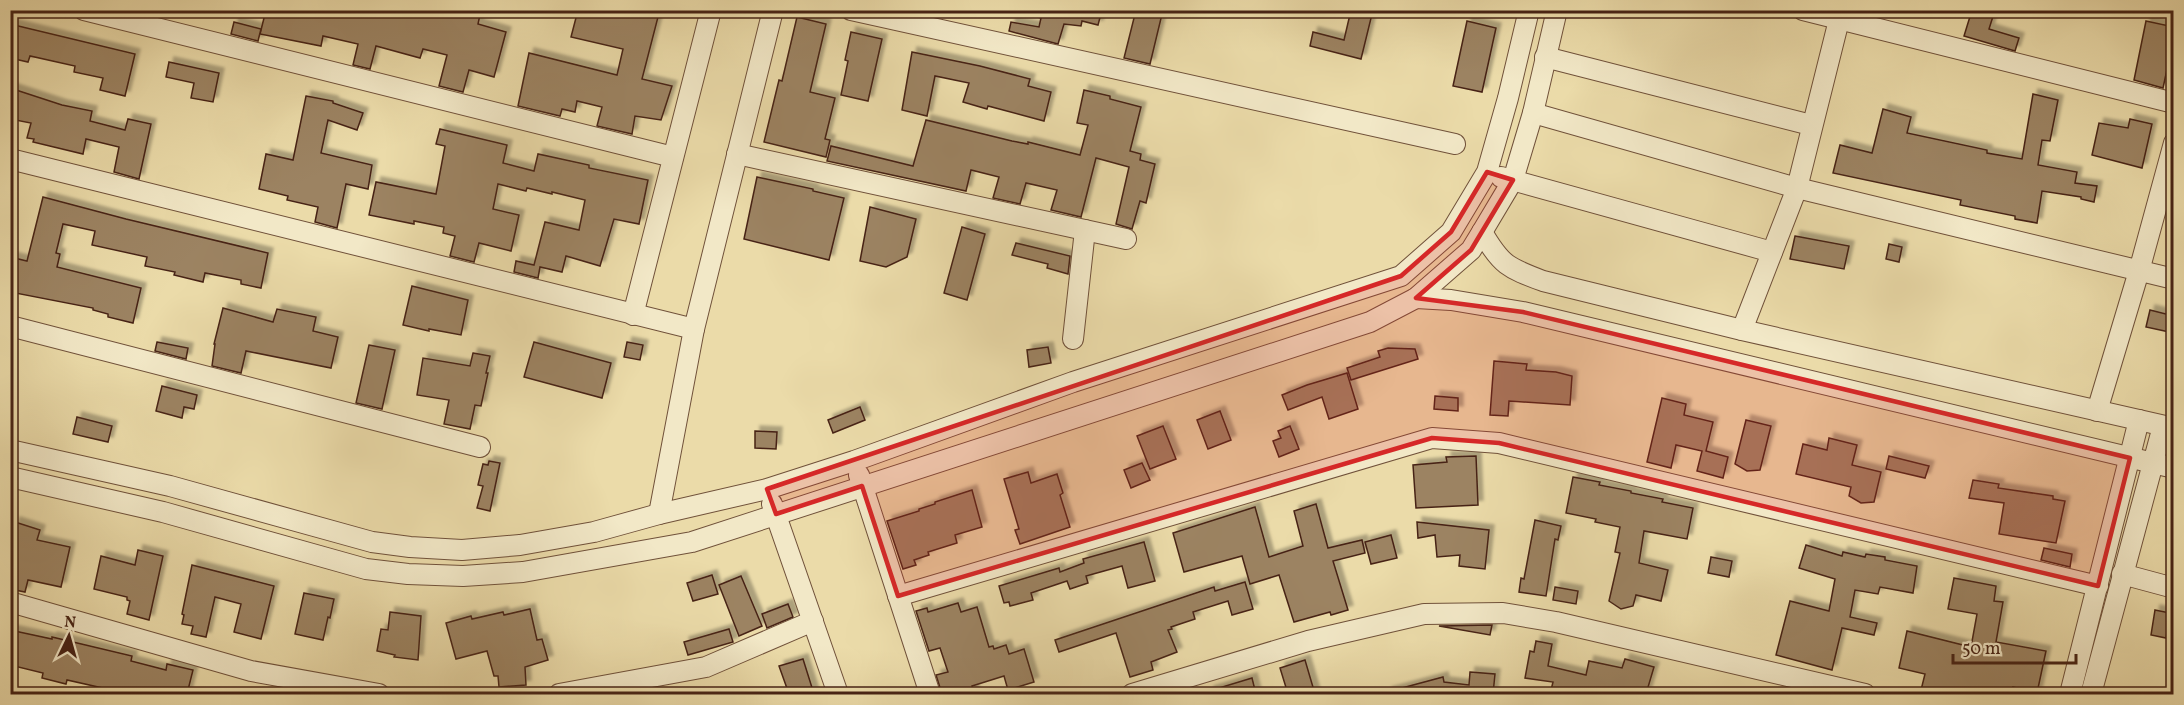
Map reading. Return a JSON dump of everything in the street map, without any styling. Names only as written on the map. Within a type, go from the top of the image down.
[{"type":"street","points":[[84,10],[673,157]]},
{"type":"street","points":[[633,315],[711,10]]},
{"type":"street","points":[[659,514],[694,329],[773,10]]},
{"type":"street","points":[[850,10],[1455,144]]},
{"type":"street","points":[[10,450],[170,486],[372,542],[462,550],[520,545],[594,532],[767,489],[854,461],[1073,382],[1401,276],[1451,232],[1487,172],[1529,10]]},
{"type":"street","points":[[10,477],[163,512],[366,569],[408,574],[463,576],[523,572],[692,542],[1370,322],[1416,298],[1472,250],[1513,180],[1533,113],[1557,10]]},
{"type":"street","points":[[1803,10],[2174,104]]},
{"type":"street","points":[[1742,330],[1797,188],[1839,20]]},
{"type":"street","points":[[1545,57],[1811,125]]},
{"type":"street","points":[[1533,113],[1797,188],[2174,279]]},
{"type":"street","points":[[2097,411],[2174,143]]},
{"type":"street","points":[[737,154],[1126,238]]},
{"type":"street","points":[[10,159],[694,329]]},
{"type":"street","points":[[1487,172],[1772,252]]},
{"type":"street","points":[[1073,339],[1085,230]]},
{"type":"street","points":[[1482,232],[1494,254],[1513,270],[1543,281],[1742,330],[2168,427],[2154,463],[2091,694]]},
{"type":"street","points":[[1416,298],[1451,300],[1523,312],[2174,468]]},
{"type":"street","points":[[10,326],[480,447]]},
{"type":"street","points":[[2070,694],[2139,420]]},
{"type":"street","points":[[898,596],[1432,438],[1499,444],[2098,586]]},
{"type":"street","points":[[854,461],[930,694]]},
{"type":"street","points":[[767,489],[838,694]]},
{"type":"street","points":[[2122,574],[2174,588]]},
{"type":"street","points":[[10,602],[251,671],[379,694]]},
{"type":"street","points":[[1132,694],[1308,641],[1424,614],[1503,613],[1556,621],[1865,694]]},
{"type":"street","points":[[560,694],[706,667],[813,621]]},
{"type":"highlighted area","points":[[1487,172],[1513,180],[1471,250],[1416,298],[1523,312],[2130,458],[2098,586],[1499,443],[1432,438],[898,596],[862,486],[776,514],[767,489],[1401,276],[1451,232]]},
{"type":"building","points":[[266,10],[381,10],[408,16],[409,10],[481,10],[478,24],[506,32],[494,77],[469,70],[463,92],[439,86],[447,55],[423,49],[420,58],[376,46],[370,69],[353,65],[358,44],[323,36],[321,46],[260,34]]},
{"type":"building","points":[[578,10],[637,10],[658,17],[642,79],[672,86],[661,120],[635,116],[632,134],[597,126],[602,107],[577,101],[575,112],[562,109],[560,116],[518,106],[529,53],[617,75],[623,49],[571,37]]},
{"type":"building","points":[[1030,10],[1102,10],[1098,25],[1082,21],[1081,26],[1064,24],[1058,44],[1009,31],[1011,22],[1039,27],[1041,18],[1030,15]]},
{"type":"building","points":[[1136,10],[1163,10],[1150,64],[1124,58]]},
{"type":"building","points":[[1351,10],[1373,10],[1361,59],[1310,46],[1313,32],[1344,40]]},
{"type":"building","points":[[1972,10],[1995,10],[1989,29],[2019,38],[2015,51],[1964,36]]},
{"type":"building","points":[[797,17],[826,24],[810,92],[835,98],[825,139],[830,140],[826,157],[764,142],[779,80],[782,81]]},
{"type":"building","points":[[1467,21],[1496,28],[1482,92],[1453,86]]},
{"type":"building","points":[[2146,21],[2174,27],[2163,88],[2134,80]]},
{"type":"building","points":[[234,22],[261,29],[258,41],[231,34]]},
{"type":"building","points":[[10,24],[135,54],[125,96],[100,90],[103,78],[74,72],[75,66],[30,56],[28,62],[10,58]]},
{"type":"building","points":[[851,32],[882,39],[868,101],[841,95]]},
{"type":"building","points":[[912,52],[1030,79],[1028,86],[1051,92],[1044,121],[988,106],[987,109],[963,102],[969,83],[935,76],[927,116],[902,110]]},
{"type":"building","points":[[169,62],[219,73],[213,102],[191,98],[194,83],[166,77]]},
{"type":"building","points":[[10,88],[62,105],[92,111],[90,121],[125,130],[128,119],[151,124],[139,179],[114,172],[119,147],[86,139],[83,154],[33,142],[34,139],[27,138],[31,123],[10,119]]},
{"type":"building","points":[[1084,90],[1141,107],[1130,151],[1141,154],[1140,160],[1155,164],[1146,203],[1140,201],[1132,229],[1116,224],[1129,167],[1096,158],[1081,217],[1051,210],[1057,190],[1026,183],[1020,204],[993,198],[999,177],[971,170],[966,191],[827,161],[831,146],[913,166],[926,120],[1080,155],[1088,125],[1077,123]]},
{"type":"building","points":[[2033,94],[2058,100],[2050,141],[2042,140],[2038,165],[2077,172],[2075,183],[2097,186],[2094,202],[2081,199],[2081,197],[2042,191],[2037,223],[2015,219],[2015,216],[1960,205],[1961,200],[1833,173],[1840,145],[1872,153],[1883,109],[1911,117],[1907,133],[1987,150],[1987,153],[2022,159]]},
{"type":"building","points":[[306,96],[333,101],[333,103],[363,113],[357,130],[328,120],[321,153],[372,165],[368,189],[346,184],[337,228],[315,222],[318,207],[287,200],[288,196],[259,189],[266,154],[293,160]]},
{"type":"building","points":[[2130,119],[2152,124],[2142,168],[2092,155],[2099,123],[2128,128]]},
{"type":"building","points":[[440,129],[507,145],[503,163],[534,171],[538,154],[589,165],[589,168],[648,180],[639,224],[614,219],[600,266],[566,256],[562,272],[540,267],[538,278],[514,272],[516,261],[534,265],[545,222],[579,230],[585,200],[552,192],[552,194],[527,188],[526,191],[498,184],[493,209],[519,215],[511,251],[479,243],[474,262],[450,256],[455,236],[443,233],[444,227],[369,215],[376,182],[436,194],[445,146],[436,144]]},
{"type":"building","points":[[757,177],[844,198],[829,260],[744,239]]},
{"type":"building","points":[[43,197],[268,253],[261,288],[241,284],[241,280],[205,273],[203,282],[174,275],[175,272],[145,266],[147,257],[92,245],[95,231],[63,224],[56,253],[60,254],[57,267],[141,288],[133,323],[108,317],[108,314],[93,310],[93,308],[10,292],[10,257],[27,261]]},
{"type":"building","points":[[870,207],[916,219],[907,257],[886,267],[860,261]]},
{"type":"building","points":[[962,227],[985,234],[967,300],[944,293]]},
{"type":"building","points":[[1795,236],[1849,246],[1844,269],[1790,259]]},
{"type":"building","points":[[1016,243],[1070,256],[1068,274],[1047,268],[1048,264],[1012,255]]},
{"type":"building","points":[[1889,244],[1902,247],[1899,262],[1886,259]]},
{"type":"building","points":[[412,286],[468,300],[461,335],[403,325]]},
{"type":"building","points":[[223,308],[273,322],[277,309],[316,317],[313,331],[338,337],[331,368],[246,351],[241,373],[212,366],[214,344]]},
{"type":"building","points":[[2150,310],[2174,316],[2174,333],[2146,327]]},
{"type":"building","points":[[157,342],[188,348],[186,359],[155,351]]},
{"type":"building","points":[[534,342],[611,363],[602,398],[524,377]]},
{"type":"building","points":[[627,342],[643,345],[640,360],[624,357]]},
{"type":"building","points":[[369,345],[395,350],[382,409],[356,403]]},
{"type":"building","points":[[1048,347],[1051,363],[1029,367],[1027,350]]},
{"type":"building","points":[[1388,348],[1415,349],[1418,359],[1351,380],[1347,368],[1380,357],[1378,351]]},
{"type":"building","points":[[473,353],[490,356],[481,406],[475,405],[470,429],[444,424],[449,400],[417,395],[423,358],[470,366]]},
{"type":"building","points":[[1494,361],[1527,364],[1526,370],[1556,372],[1572,376],[1570,405],[1509,401],[1508,416],[1490,415]]},
{"type":"building","points":[[1347,373],[1358,409],[1329,419],[1322,397],[1288,410],[1282,395]]},
{"type":"building","points":[[162,386],[197,395],[194,409],[184,407],[182,418],[156,411]]},
{"type":"building","points":[[1435,396],[1458,398],[1458,411],[1434,409]]},
{"type":"building","points":[[1662,398],[1686,404],[1684,415],[1713,422],[1706,451],[1728,457],[1723,478],[1697,471],[1702,451],[1676,445],[1671,468],[1647,462]]},
{"type":"building","points":[[860,407],[865,420],[833,433],[828,420]]},
{"type":"building","points":[[1220,411],[1231,440],[1208,449],[1197,420]]},
{"type":"building","points":[[77,417],[112,426],[108,442],[73,434]]},
{"type":"building","points":[[1746,420],[1771,426],[1760,470],[1747,471],[1735,464]]},
{"type":"building","points":[[1163,426],[1176,459],[1150,469],[1137,436]]},
{"type":"building","points":[[1290,426],[1299,449],[1279,457],[1273,441],[1281,438],[1278,431]]},
{"type":"building","points":[[755,431],[777,432],[776,449],[755,448]]},
{"type":"building","points":[[1829,438],[1857,445],[1852,465],[1881,472],[1874,502],[1861,503],[1849,496],[1851,487],[1796,474],[1803,444],[1827,450]]},
{"type":"building","points":[[1476,456],[1478,505],[1416,508],[1413,465],[1447,462],[1446,457]]},
{"type":"building","points":[[1889,456],[1929,466],[1925,478],[1886,469]]},
{"type":"building","points":[[489,461],[500,463],[490,511],[477,508],[483,486],[478,485],[483,464],[488,465]]},
{"type":"building","points":[[1142,463],[1150,480],[1131,488],[1124,470]]},
{"type":"building","points":[[1028,472],[1031,483],[1057,474],[1063,493],[1060,495],[1070,527],[1020,544],[1015,530],[1019,529],[1004,479]]},
{"type":"building","points":[[1573,477],[1663,499],[1662,502],[1693,508],[1687,539],[1644,531],[1639,563],[1668,570],[1661,601],[1636,595],[1633,606],[1621,609],[1609,601],[1620,553],[1615,552],[1620,527],[1566,513]]},
{"type":"building","points":[[1973,480],[1999,484],[1998,488],[2053,496],[2053,499],[2065,501],[2056,543],[1999,534],[2004,503],[1969,498]]},
{"type":"building","points":[[972,490],[982,527],[955,535],[957,543],[928,552],[929,555],[914,560],[916,565],[903,569],[887,521]]},
{"type":"building","points":[[1316,504],[1328,548],[1362,540],[1365,553],[1333,561],[1348,610],[1331,615],[1330,612],[1294,622],[1279,575],[1250,584],[1242,556],[1184,572],[1173,533],[1255,507],[1269,557],[1303,546],[1294,511]]},
{"type":"building","points":[[1535,520],[1561,526],[1558,540],[1555,539],[1546,596],[1519,592],[1521,578],[1524,579]]},
{"type":"building","points":[[15,522],[40,530],[37,540],[70,547],[61,587],[28,580],[25,592],[10,589],[10,537]]},
{"type":"building","points":[[1417,522],[1489,530],[1485,569],[1459,566],[1460,555],[1437,557],[1435,535],[1418,538]]},
{"type":"building","points":[[1391,535],[1397,558],[1371,564],[1365,542]]},
{"type":"building","points":[[1144,542],[1155,581],[1128,588],[1122,566],[1086,576],[1088,583],[1070,589],[1067,581],[1031,593],[1033,600],[1010,606],[1009,602],[1004,603],[999,586],[1059,568],[1060,572],[1084,563],[1083,559]]},
{"type":"building","points":[[1806,545],[1842,556],[1843,552],[1865,557],[1866,554],[1917,566],[1913,593],[1880,587],[1878,594],[1855,590],[1850,617],[1877,623],[1874,635],[1842,628],[1832,670],[1776,655],[1790,601],[1829,611],[1835,579],[1799,568]]},
{"type":"building","points":[[2044,548],[2072,554],[2070,567],[2041,560]]},
{"type":"building","points":[[138,550],[163,556],[149,620],[127,614],[130,601],[127,597],[94,589],[101,556],[135,565]]},
{"type":"building","points":[[1711,557],[1732,561],[1729,577],[1708,573]]},
{"type":"building","points":[[192,565],[274,586],[261,639],[234,632],[241,604],[215,597],[206,637],[191,634],[193,626],[182,624],[184,615],[182,614]]},
{"type":"building","points":[[712,575],[718,594],[693,601],[687,583]]},
{"type":"building","points":[[741,576],[762,626],[739,636],[719,585]]},
{"type":"building","points":[[1954,578],[1996,586],[1994,601],[2003,602],[1996,642],[2046,651],[2037,693],[2013,687],[2013,694],[1920,694],[1925,674],[1899,668],[1907,631],[1971,647],[1977,614],[1948,609]]},
{"type":"building","points":[[1245,582],[1253,609],[1232,615],[1228,601],[1193,612],[1195,619],[1168,630],[1177,652],[1151,662],[1153,670],[1130,677],[1116,633],[1059,652],[1055,640],[1214,587],[1215,591]]},
{"type":"building","points":[[1555,587],[1578,591],[1576,604],[1553,600]]},
{"type":"building","points":[[304,593],[334,599],[323,640],[295,634]]},
{"type":"building","points":[[958,603],[961,612],[977,607],[989,647],[993,646],[994,649],[1006,645],[1009,654],[1024,649],[1034,682],[1008,690],[1004,676],[972,686],[975,694],[942,694],[936,675],[948,672],[940,648],[929,651],[916,611],[927,608],[928,612]]},
{"type":"building","points":[[788,604],[793,617],[767,628],[762,614]]},
{"type":"building","points":[[530,609],[537,640],[542,639],[548,660],[525,667],[526,685],[499,687],[498,676],[494,676],[487,651],[456,659],[446,623],[471,616],[472,619]]},
{"type":"building","points":[[2155,610],[2170,613],[2166,638],[2151,635]]},
{"type":"building","points":[[390,612],[421,616],[418,660],[394,657],[395,655],[377,651],[381,629],[388,630]]},
{"type":"building","points":[[1492,625],[1490,635],[1439,626]]},
{"type":"building","points":[[729,629],[733,642],[688,655],[684,642]]},
{"type":"building","points":[[10,630],[52,639],[52,637],[132,656],[131,661],[166,670],[167,664],[193,670],[187,694],[129,694],[67,680],[66,684],[42,678],[43,673],[10,665]]},
{"type":"building","points":[[1536,641],[1552,644],[1548,666],[1586,675],[1589,661],[1622,668],[1625,659],[1654,667],[1646,694],[1550,694],[1553,682],[1525,678],[1530,651],[1534,652]]},
{"type":"building","points":[[803,659],[814,694],[789,694],[779,666]]},
{"type":"building","points":[[1305,660],[1315,694],[1288,694],[1280,668]]},
{"type":"building","points":[[1470,672],[1495,674],[1493,694],[1388,694],[1387,692],[1443,677],[1444,682],[1469,685]]},
{"type":"building","points":[[1252,678],[1256,694],[1209,694],[1209,691]]}]
